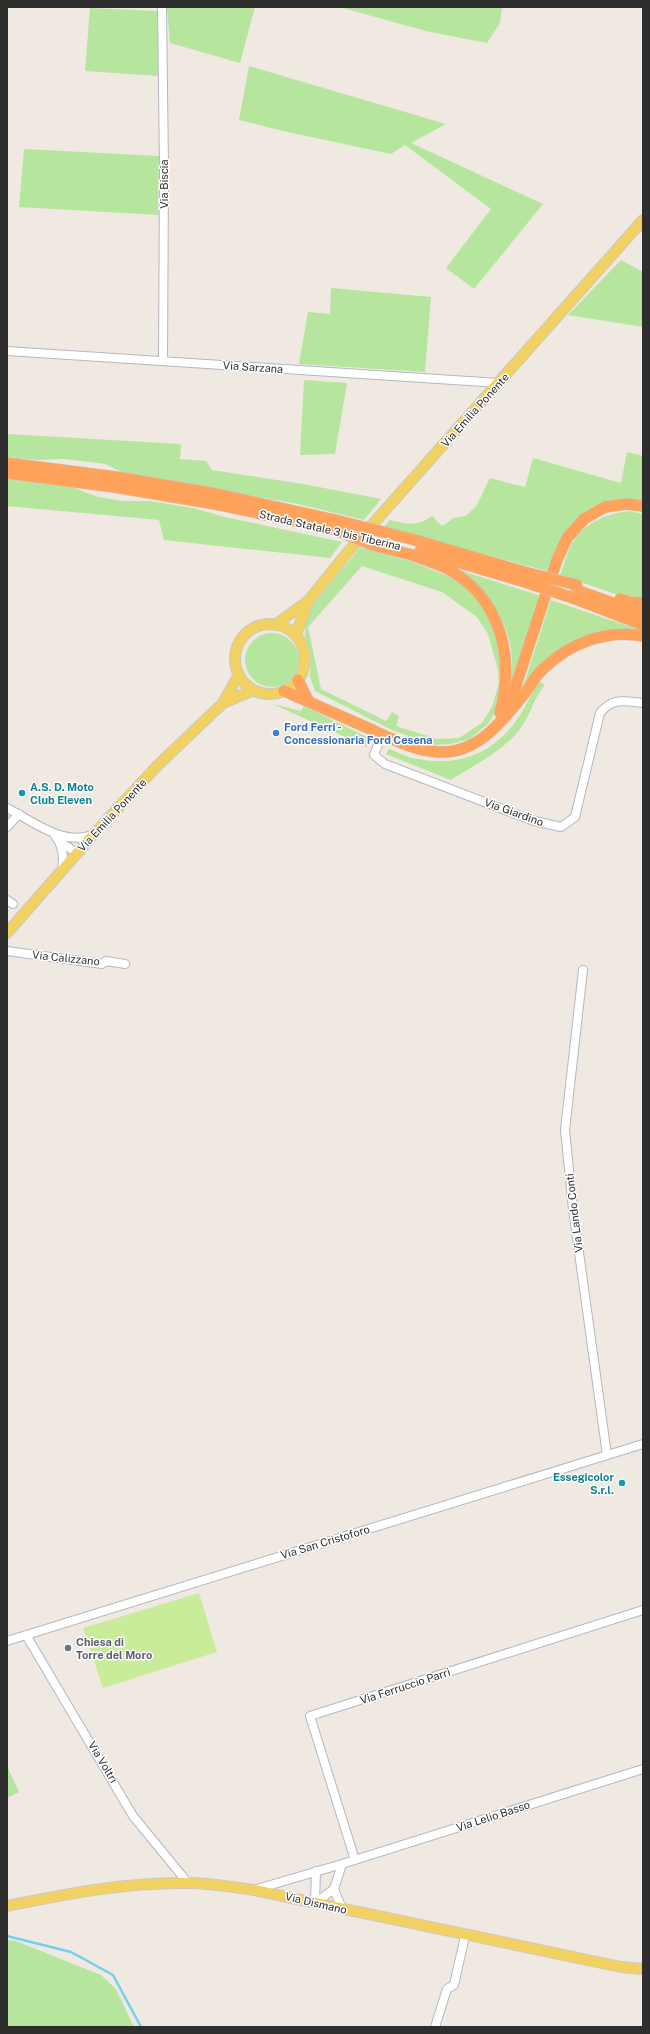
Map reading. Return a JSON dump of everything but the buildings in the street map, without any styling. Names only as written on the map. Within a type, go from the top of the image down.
[{"type":"highway","name":"Strada Statale 3 bis Tiberina","points":[[7,463],[116,477],[217,494],[334,524]]},
{"type":"highway","name":"Strada Statale 3 bis Tiberina","points":[[7,473],[114,487],[334,524]]},
{"type":"highway","points":[[496,727],[508,705],[516,685],[557,560],[567,538],[584,519],[605,507],[626,504],[643,506]]},
{"type":"highway","points":[[334,524],[374,545],[414,548],[469,585],[487,604],[498,625],[504,645],[506,666],[501,707],[496,727]]},
{"type":"highway","name":"Strada Statale 3 bis Tiberina","points":[[414,548],[575,591],[643,614]]},
{"type":"highway","name":"Strada Statale 3 bis Tiberina","points":[[575,591],[643,625]]},
{"type":"highway","points":[[575,591],[628,602],[643,603]]},
{"type":"highway","points":[[284,691],[415,748],[439,752],[460,750],[480,741],[496,727],[542,669],[564,651],[588,640],[613,634],[643,636]]},
{"type":"highway","points":[[298,680],[310,702]]},
{"type":"main road","name":"Via Emilia Ponente","points":[[275,625],[308,601],[347,553],[500,383],[643,220]]},
{"type":"main road","name":"Via Emilia Ponente","points":[[296,635],[308,601]]},
{"type":"main road","points":[[275,625],[286,628],[296,635],[302,646],[305,657],[303,669],[298,680],[284,691],[274,694],[254,690],[245,683],[238,674],[235,660],[236,652],[242,639],[256,627],[275,625]]},
{"type":"main road","name":"Via Emilia Ponente","points":[[7,933],[93,835],[158,765],[223,703],[238,674]]},
{"type":"main road","name":"Via Emilia Ponente","points":[[223,703],[254,690]]},
{"type":"main road","name":"Via Dismano","points":[[7,1906],[117,1886],[188,1883],[254,1890],[465,1936],[621,1968],[643,1970]]},
{"type":"street","name":"Via Biscia","points":[[162,7],[164,147],[163,361]]},
{"type":"street","name":"Via Sarzana","points":[[7,351],[500,383]]},
{"type":"street","name":"Via Giardino","points":[[382,734],[374,755],[385,764],[534,821],[561,827],[575,817],[600,713],[607,704],[622,701],[643,703]]},
{"type":"street","points":[[7,808],[52,832],[77,853]]},
{"type":"street","points":[[7,827],[19,814]]},
{"type":"street","points":[[60,838],[76,839],[93,835]]},
{"type":"street","points":[[60,838],[64,854],[62,870]]},
{"type":"street","name":"Via Calizzano","points":[[7,951],[102,964],[106,961],[125,964]]},
{"type":"street","name":"Via Lando Conti","points":[[583,970],[565,1130],[573,1209],[607,1455]]},
{"type":"street","name":"Via San Cristoforo","points":[[7,1641],[643,1444]]},
{"type":"street","name":"Via Ferruccio Parri","points":[[355,1860],[310,1716],[643,1610]]},
{"type":"street","name":"Via Voltri","points":[[26,1635],[134,1816],[188,1883]]},
{"type":"street","name":"Via Lelio Basso","points":[[254,1890],[355,1860],[643,1769]]},
{"type":"street","points":[[315,1903],[334,1888],[342,1864]]},
{"type":"street","points":[[315,1903],[316,1871]]},
{"type":"street","points":[[334,1888],[342,1909]]},
{"type":"street","points":[[435,2027],[447,1989],[454,1985],[465,1936]]},
{"type":"green space","points":[[167,7],[255,7],[240,63],[170,43]]},
{"type":"green space","points":[[339,7],[502,7],[500,23],[487,43],[426,31]]},
{"type":"green space","points":[[90,8],[157,11],[160,35],[158,76],[85,71]]},
{"type":"green space","points":[[249,66],[446,124],[411,143],[543,204],[474,289],[446,268],[491,209],[405,145],[391,154],[239,120]]},
{"type":"green space","points":[[24,149],[159,156],[158,215],[19,207]]},
{"type":"green space","points":[[621,260],[643,272],[643,327],[568,315]]},
{"type":"green space","points":[[331,288],[431,297],[425,372],[299,364],[308,312],[330,314]]},
{"type":"green space","points":[[304,380],[347,383],[335,454],[300,455]]},
{"type":"green space","points":[[7,434],[181,444],[180,459],[206,461],[212,470],[303,484],[381,499],[364,520],[298,504],[123,473],[106,464],[64,459],[37,460],[7,457]]},
{"type":"green space","points":[[627,452],[643,456],[643,501],[636,499],[605,503],[566,532],[555,550],[547,571],[384,527],[390,520],[411,524],[421,522],[432,516],[442,526],[454,518],[466,516],[477,505],[490,478],[525,487],[533,458],[621,483]]},
{"type":"green space","points":[[7,478],[69,486],[98,497],[123,501],[150,501],[193,508],[225,517],[342,542],[330,558],[164,540],[159,520],[7,506]]},
{"type":"green space","points":[[628,511],[643,514],[643,599],[630,599],[560,575],[572,543],[583,530],[604,517]]},
{"type":"green space","points":[[361,547],[413,562],[450,577],[462,584],[482,605],[494,623],[503,666],[496,711],[488,724],[469,739],[451,744],[433,745],[392,730],[315,691],[310,677],[311,655],[305,637],[305,622],[312,604]],"holes":[[[362,566],[442,592],[477,617],[488,634],[498,670],[499,683],[492,707],[482,723],[459,738],[437,739],[396,726],[399,716],[392,712],[386,721],[321,689],[308,627]]]},
{"type":"green space","points":[[456,569],[541,596],[507,700],[512,669],[511,653],[504,624],[489,600]]},
{"type":"green space","points":[[551,600],[643,631],[586,638],[521,693]]},
{"type":"green space","points":[[272,633],[282,635],[291,641],[297,650],[299,660],[297,670],[291,679],[282,685],[272,687],[262,685],[253,679],[247,670],[245,660],[247,650],[253,641],[262,635]]},
{"type":"green space","points":[[539,681],[545,685],[524,723],[510,741],[491,755],[451,780],[386,754],[389,749],[418,759],[433,761],[462,759],[475,755],[498,740],[509,730],[518,718]]},
{"type":"green space","points":[[273,704],[301,711],[304,706],[371,739],[367,747]]},
{"type":"green space","points":[[199,1593],[217,1652],[103,1688],[83,1628]]},
{"type":"green space","points":[[7,1766],[19,1792],[7,1798]]},
{"type":"green space","points":[[7,1940],[16,1941],[101,1975],[116,1989],[134,2027],[7,2027]]},
{"type":"waterway","points":[[7,1936],[71,1952],[113,1975],[141,2027]]},
{"type":"place","name":"Ford Ferri - Concessionaria Ford Cesena","points":[[276,733]]},
{"type":"place","name":"A.S. D. Moto Club Eleven","points":[[22,793]]},
{"type":"place","name":"Essegicolor S.r.l.","points":[[622,1483]]},
{"type":"place","name":"Chiesa di Torre del Moro","points":[[68,1648]]}]
